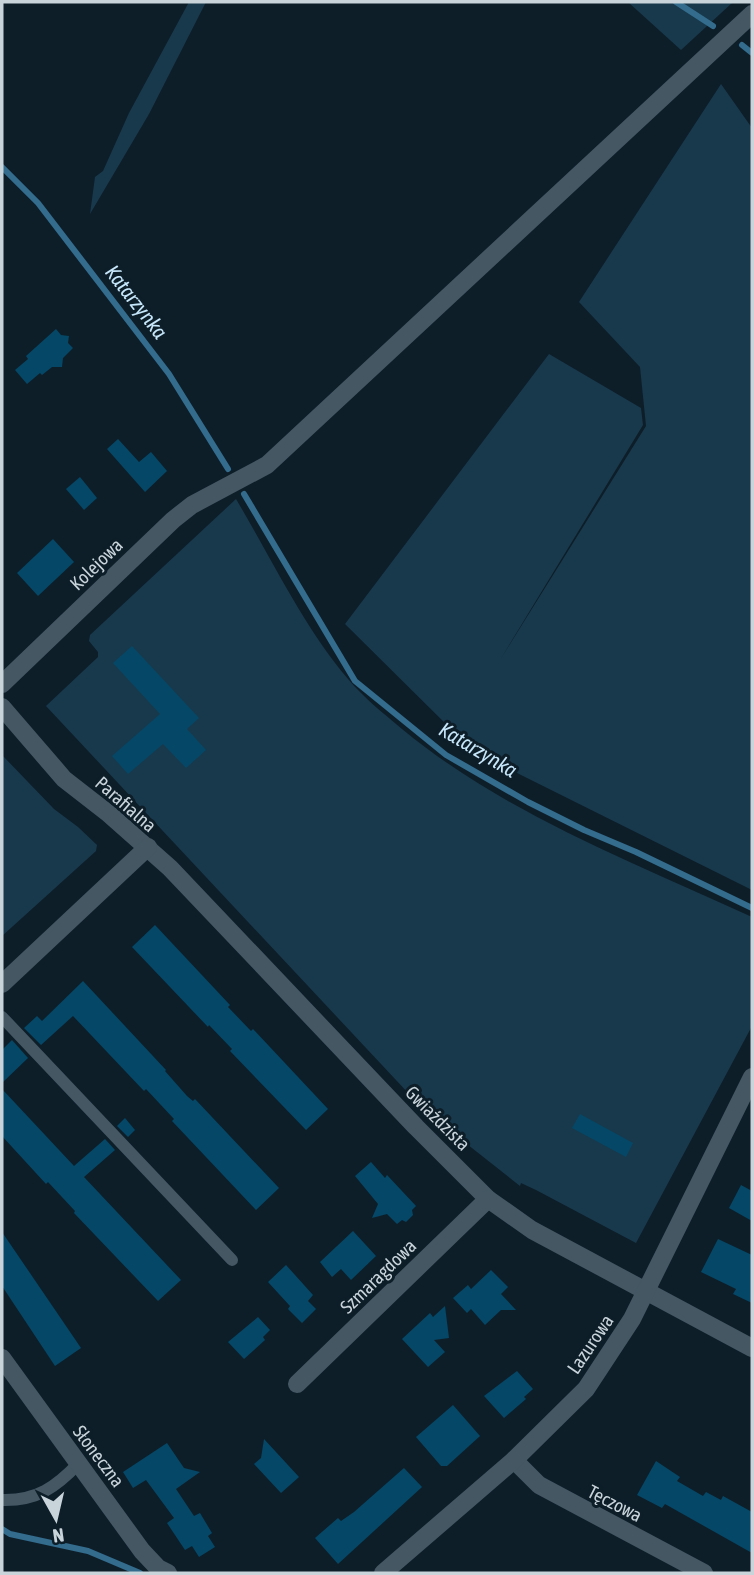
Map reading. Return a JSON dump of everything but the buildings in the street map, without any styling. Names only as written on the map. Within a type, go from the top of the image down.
[{"type":"street","name":"Kolejowa","points":[[2,684],[173,520],[192,505],[267,466],[752,14]]},
{"type":"street","name":"Parafialna","points":[[2,707],[64,779],[148,847],[2,984]]},
{"type":"street","name":"Gwiaździsta","points":[[148,847],[488,1199],[532,1230],[752,1348]]},
{"type":"street","name":"Lazurowa","points":[[383,1573],[514,1460],[586,1389],[632,1319],[752,1077]]},
{"type":"street","name":"Szmaragdowa","points":[[297,1384],[488,1199]]},
{"type":"street","name":"Słoneczna","points":[[2,1358],[142,1551],[168,1573]]},
{"type":"street","name":"Tęczowa","points":[[514,1460],[539,1485],[704,1573]]},
{"type":"lane","points":[[2,1017],[232,1259]]},
{"type":"lane","points":[[2,1500],[14,1500],[48,1490],[79,1462]]},
{"type":"shaded area","points":[[189,2],[206,2],[149,114],[90,214],[95,177],[103,171],[129,113]]},
{"type":"shaded area","points":[[628,2],[733,2],[681,50]]},
{"type":"shaded area","points":[[721,84],[752,128],[752,890],[519,774],[454,732],[345,624],[549,354],[641,408],[643,425],[500,660],[646,426],[640,367],[579,302]]},
{"type":"shaded area","points":[[236,499],[303,615],[332,659],[361,693],[402,729],[483,786],[527,811],[616,856],[752,917],[752,1026],[636,1243],[536,1190],[521,1183],[520,1186],[425,1111],[46,706],[98,657],[98,652],[89,641],[90,635]]},
{"type":"shaded area","points":[[2,755],[54,809],[97,845],[96,851],[2,936]]},
{"type":"waterway","points":[[676,2],[713,26]]},
{"type":"waterway","points":[[742,45],[752,53]]},
{"type":"waterway","name":"Katarzynka","points":[[2,167],[38,203],[169,374],[228,469]]},
{"type":"waterway","name":"Katarzynka","points":[[244,494],[355,681],[446,755],[528,802],[752,908]]},
{"type":"waterway","points":[[2,1529],[10,1534],[88,1551],[140,1573]]}]
